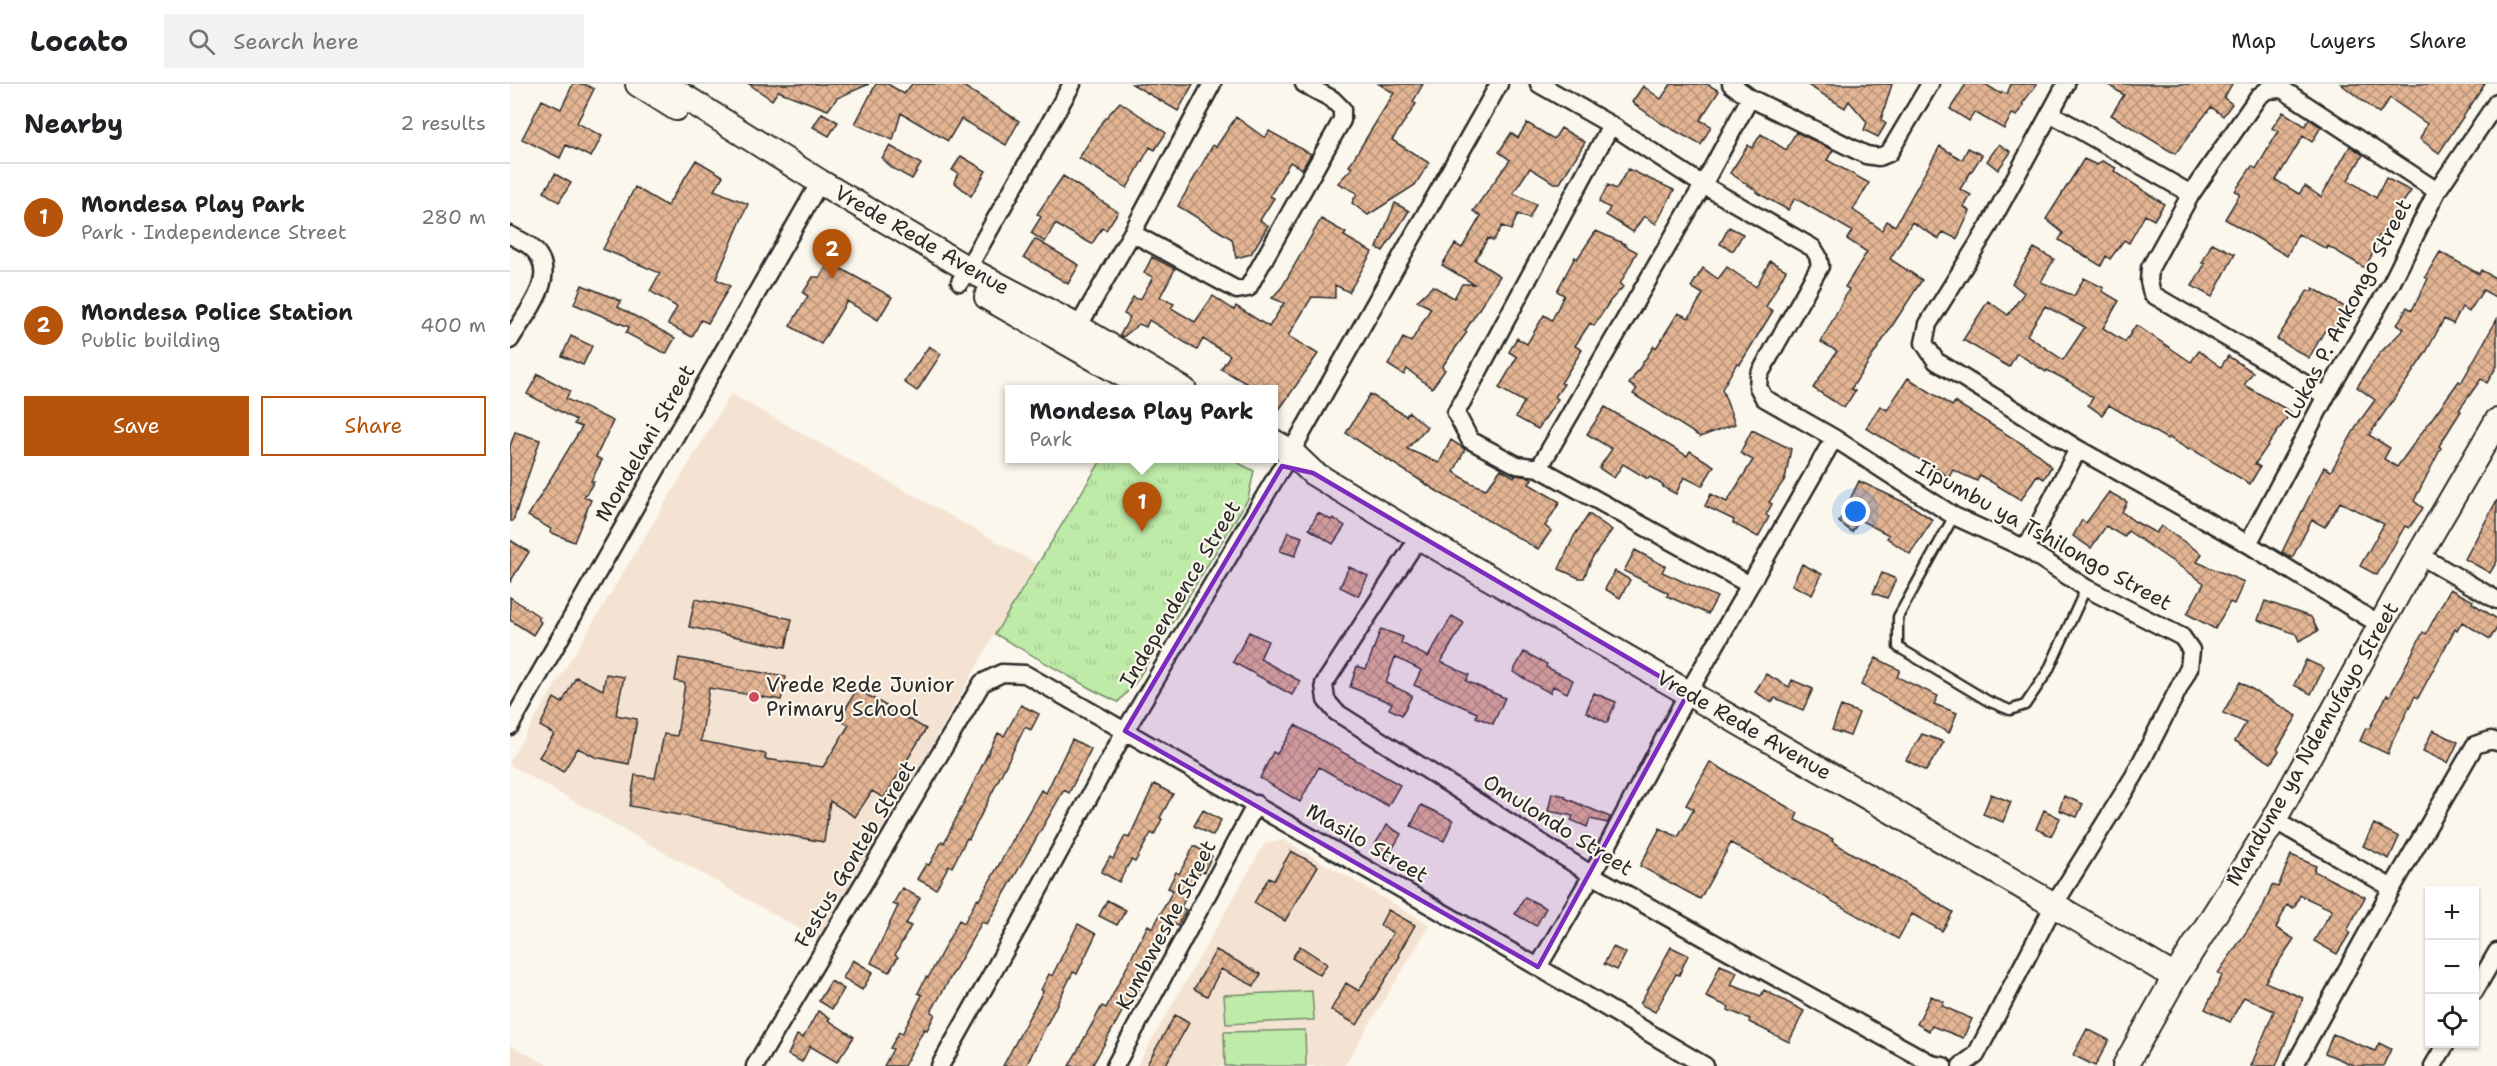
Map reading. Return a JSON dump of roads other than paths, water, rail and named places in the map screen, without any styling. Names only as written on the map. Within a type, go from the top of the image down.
[{"type":"street","name":"Vrede Rede Avenue","points":[[638,84],[964,276],[1073,335],[1174,385]]},
{"type":"street","name":"Vrede Rede Avenue","points":[[664,84],[816,189]]},
{"type":"street","points":[[964,276],[1072,84]]},
{"type":"street","points":[[1073,335],[1132,233],[1212,84]]},
{"type":"street","points":[[1132,233],[1237,290],[1248,288],[1341,120],[1341,109],[1332,99],[1304,84]]},
{"type":"street","name":"Independence Street","points":[[1279,455],[1499,84]]},
{"type":"street","name":"Iipumbu ya Tshilongo Street","points":[[1539,84],[1611,125],[1703,185],[1813,248],[1820,266],[1759,375],[1758,387],[1764,398],[1834,438],[1954,516],[2026,549],[2086,588],[2182,637],[2191,650],[2188,668],[2134,776],[2054,905]]},
{"type":"street","points":[[1731,84],[1750,98],[1866,155],[1879,157],[1889,153],[1930,84]]},
{"type":"street","points":[[2066,84],[1989,226],[1928,324],[1924,343],[1936,361],[2078,449],[2248,544],[2380,625]]},
{"type":"street","points":[[2326,396],[2152,294],[2149,281],[2150,268],[2192,194],[2258,97],[2267,90],[2282,89],[2437,191]]},
{"type":"street","points":[[1539,468],[1703,185],[1750,98]]},
{"type":"street","name":"Lukas P. Ankongo Street","points":[[2248,544],[2326,396],[2392,282],[2437,191],[2497,102]]},
{"type":"street","points":[[2050,114],[2192,194]]},
{"type":"street","points":[[1611,125],[1456,412],[1470,440],[1517,465],[1539,468],[1750,585]]},
{"type":"street","name":"Mondelani Street","points":[[512,718],[816,189]]},
{"type":"street","points":[[510,235],[532,247],[544,265],[543,284],[510,340]]},
{"type":"street","name":"Vrede Rede Avenue","points":[[1073,335],[1143,385]]},
{"type":"street","name":"Mandume ya Ndemufayo Street","points":[[2125,1066],[2175,977],[2274,820],[2419,555],[2497,421]]},
{"type":"street","points":[[1538,967],[1592,875],[1688,693],[1834,438]]},
{"type":"street","points":[[2026,549],[2078,449]]},
{"type":"street","name":"Vrede Rede Avenue","points":[[1279,455],[2175,977]]},
{"type":"street","name":"Independence Street","points":[[939,1066],[1275,463]]},
{"type":"street","name":"Omulondo Street","points":[[1419,537],[1324,684],[1326,700],[1336,712],[1592,875],[1932,1064],[1943,1066]]},
{"type":"street","points":[[2419,555],[2497,600]]},
{"type":"street","name":"Masilo Street","points":[[1002,673],[1025,674],[1256,804],[1705,1066]]},
{"type":"street","name":"Festus Gonteb Street","points":[[755,1066],[982,683],[1002,673]]},
{"type":"street","points":[[2295,1066],[2392,888],[2475,746],[2491,740],[2497,742]]},
{"type":"street","name":"Kumbweshe Street","points":[[1115,1066],[1256,804]]},
{"type":"street","points":[[2274,820],[2392,888]]},
{"type":"street","points":[[1961,1066],[1976,1055],[2054,905]]},
{"type":"street","points":[[2479,985],[2497,952]]},
{"type":"street","points":[[2433,1066],[2444,1048]]},
{"type":"lane","points":[[1954,516],[1898,617],[1898,647],[1988,701],[2010,710],[2025,705],[2048,671],[2086,588]]},
{"type":"place","name":"Mondesa Police Station","points":[[832,279]]},
{"type":"place","name":"Mondesa Play Park","points":[[1142,532]]},
{"type":"place","name":"Vrede Rede Junior Primary School","points":[[754,697]]}]
